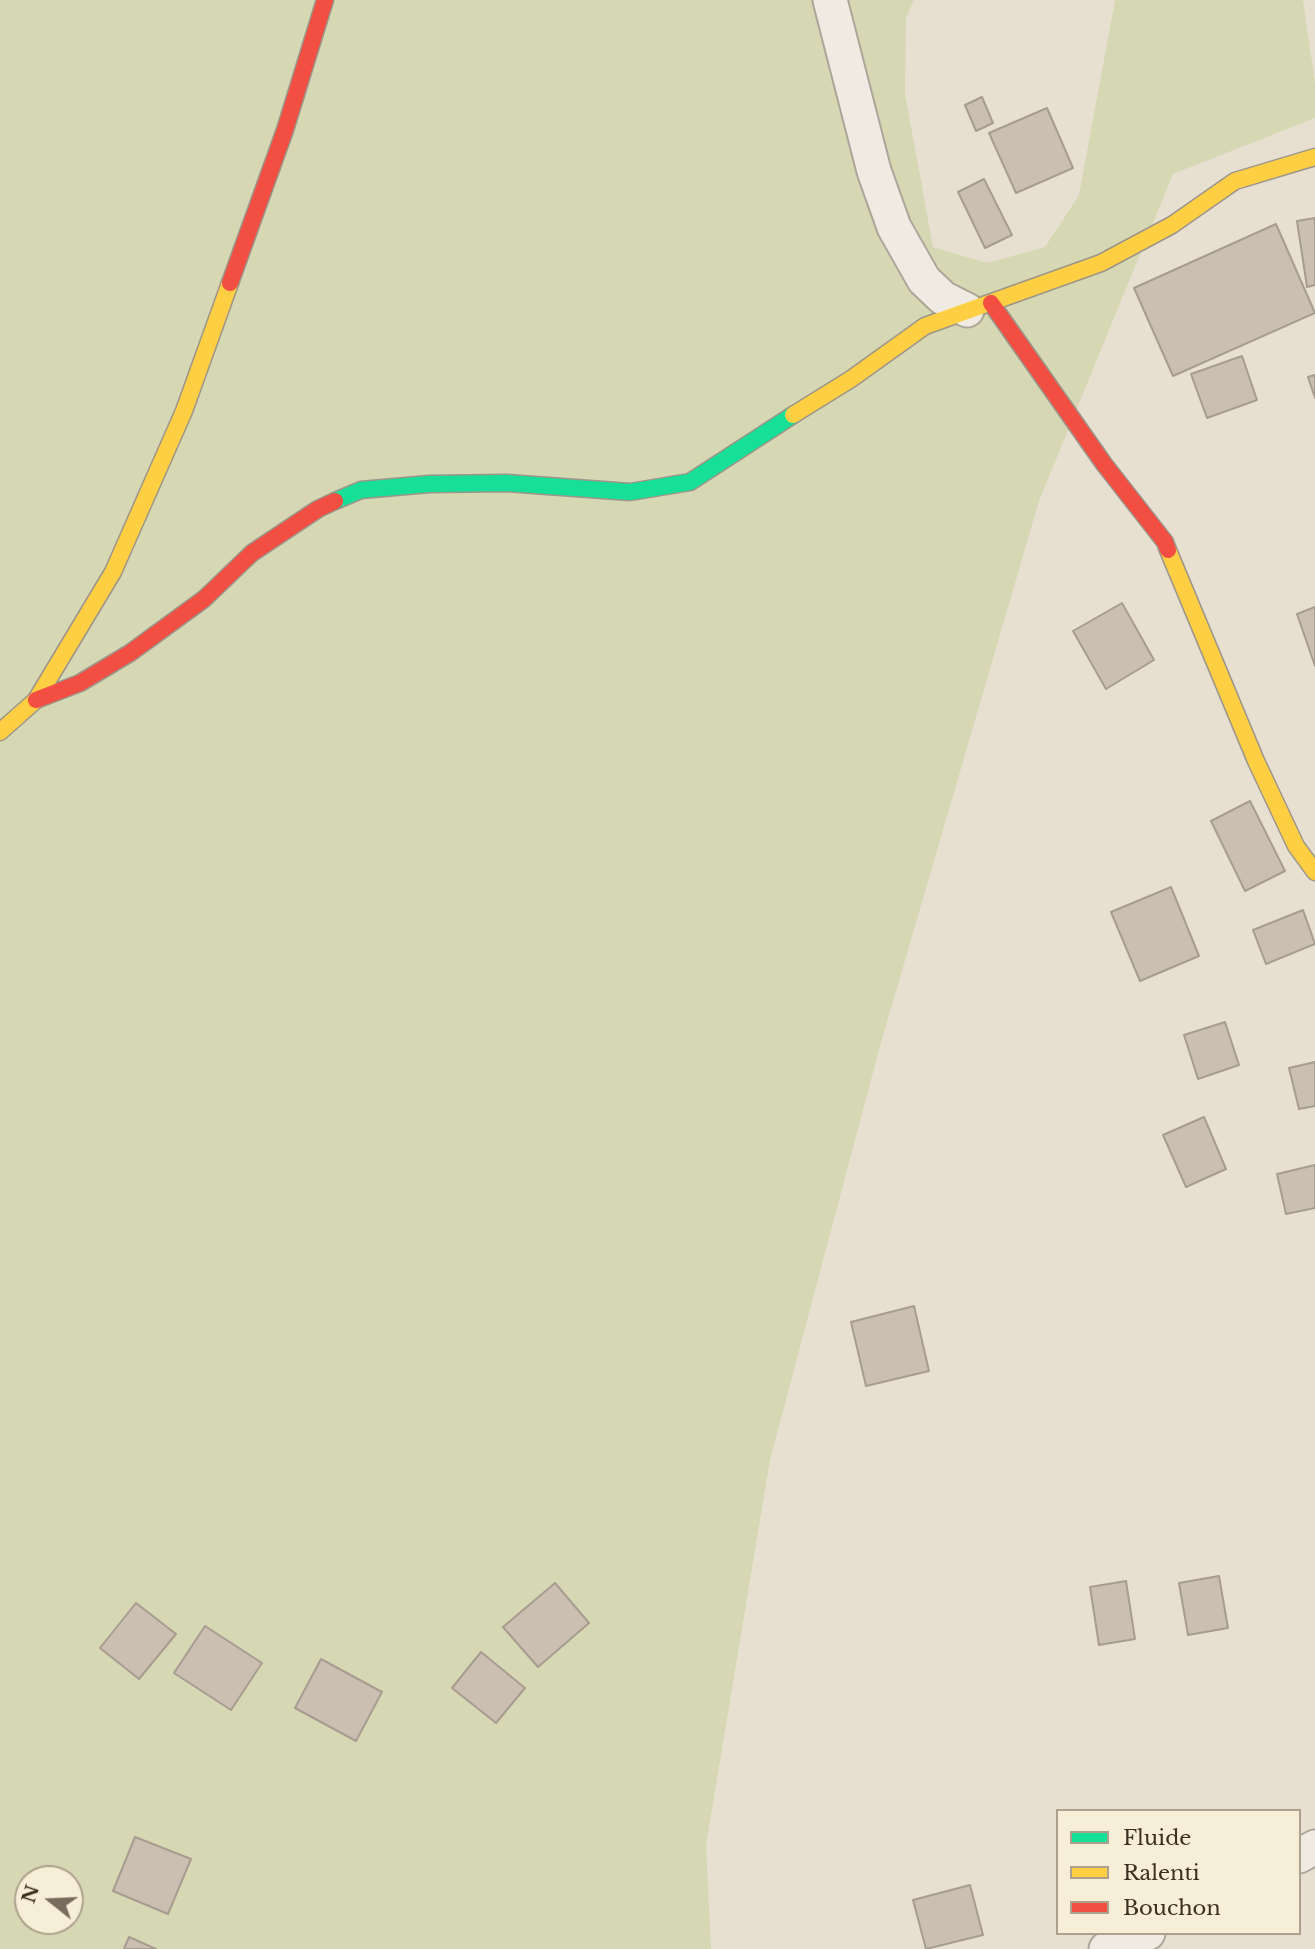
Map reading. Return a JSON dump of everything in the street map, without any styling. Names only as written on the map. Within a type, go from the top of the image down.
[{"type":"street","points":[[0,732],[36,700],[113,572],[184,411],[285,130],[324,0]]},
{"type":"street","points":[[830,0],[874,172],[894,227],[924,280],[943,298],[979,307],[1165,542],[1256,761],[1296,846],[1315,872]]},
{"type":"street","points":[[36,700],[80,683],[130,653],[204,599],[252,553],[318,509],[361,490],[429,484],[507,483],[630,492],[690,482],[851,379],[925,326],[1101,263],[1172,225],[1235,181],[1315,157]]},
{"type":"street","points":[[1106,1949],[1143,1935]]},
{"type":"green space","points":[[0,0],[914,0],[906,18],[905,94],[933,247],[987,263],[1045,247],[1079,195],[1115,0],[1303,0],[1315,83],[1315,118],[1173,174],[1039,501],[880,1046],[770,1460],[706,1845],[711,1949],[0,1949]]},
{"type":"building","points":[[982,97],[993,123],[976,131],[965,105]]},
{"type":"building","points":[[1047,108],[1073,168],[1016,193],[989,133]]},
{"type":"building","points":[[984,179],[1012,235],[985,248],[958,192]]},
{"type":"building","points":[[1315,218],[1315,285],[1307,287],[1297,221]]},
{"type":"building","points":[[1276,224],[1315,313],[1173,376],[1134,288]]},
{"type":"building","points":[[1242,356],[1257,400],[1207,418],[1191,374]]},
{"type":"building","points":[[1315,375],[1315,398],[1308,377]]},
{"type":"building","points":[[1122,603],[1154,660],[1106,689],[1073,631]]},
{"type":"building","points":[[1315,607],[1315,666],[1297,614]]},
{"type":"building","points":[[1250,801],[1285,871],[1245,891],[1211,821]]},
{"type":"building","points":[[1171,887],[1199,956],[1140,981],[1111,912]]},
{"type":"building","points":[[1303,910],[1315,944],[1266,964],[1253,930]]},
{"type":"building","points":[[1225,1022],[1239,1065],[1198,1079],[1184,1035]]},
{"type":"building","points":[[1315,1062],[1315,1106],[1299,1109],[1289,1068]]},
{"type":"building","points":[[1204,1117],[1226,1169],[1186,1187],[1163,1135]]},
{"type":"building","points":[[1315,1165],[1315,1208],[1286,1214],[1277,1174]]},
{"type":"building","points":[[914,1306],[929,1371],[866,1386],[851,1322]]},
{"type":"building","points":[[1219,1576],[1228,1628],[1188,1635],[1179,1583]]},
{"type":"building","points":[[1126,1581],[1135,1639],[1099,1645],[1090,1587]]},
{"type":"building","points":[[555,1583],[589,1623],[538,1667],[503,1627]]},
{"type":"building","points":[[136,1603],[176,1634],[139,1679],[100,1648]]},
{"type":"building","points":[[205,1626],[262,1663],[231,1710],[174,1673]]},
{"type":"building","points":[[481,1652],[525,1688],[496,1723],[452,1688]]},
{"type":"building","points":[[321,1659],[382,1692],[356,1741],[295,1708]]},
{"type":"building","points":[[135,1837],[191,1859],[168,1914],[113,1891]]},
{"type":"building","points":[[970,1885],[983,1935],[926,1949],[913,1900]]},
{"type":"building","points":[[129,1937],[156,1949],[124,1949]]},
{"type":"traffic: fast","points":[[335,501],[361,490],[429,484],[507,483],[630,492],[690,482],[793,415]]},
{"type":"traffic: slow","points":[[793,415],[851,379],[925,326],[1101,263],[1172,225],[1235,181],[1315,157]]},
{"type":"traffic: slow","points":[[0,732],[36,700],[113,572],[184,411],[230,283]]},
{"type":"traffic: slow","points":[[1168,550],[1256,761],[1296,846],[1315,872]]},
{"type":"traffic: jam","points":[[230,283],[285,130],[325,0]]},
{"type":"traffic: jam","points":[[991,303],[1104,464],[1165,542],[1168,550]]},
{"type":"traffic: jam","points":[[36,700],[80,683],[130,653],[204,599],[252,553],[318,509],[335,501]]}]
